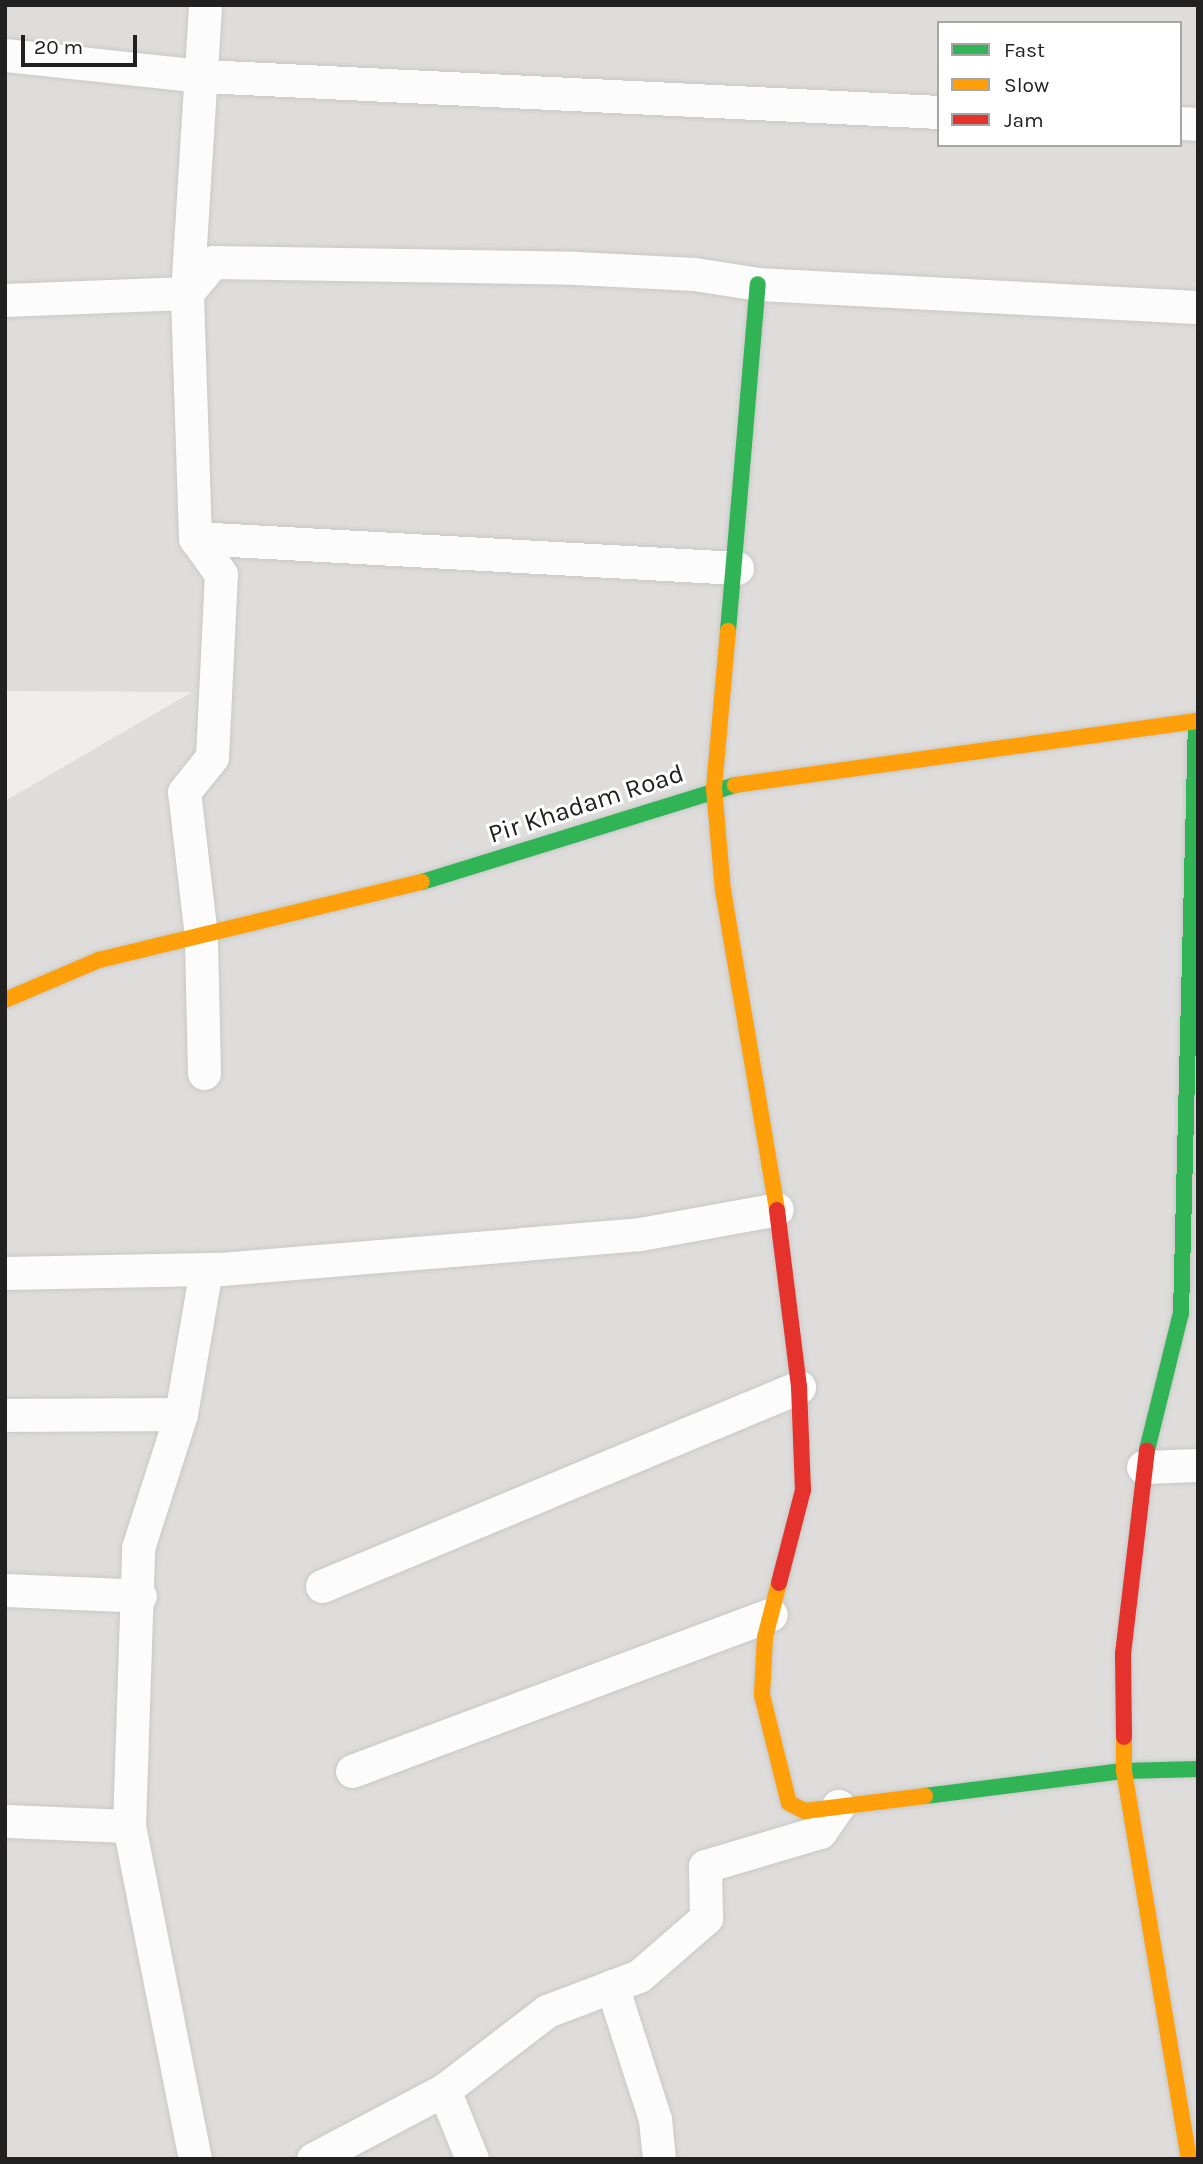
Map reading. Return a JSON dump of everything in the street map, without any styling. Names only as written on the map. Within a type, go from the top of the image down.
[{"type":"street","points":[[204,1073],[201,936],[184,792],[212,757],[221,574],[195,538],[187,293],[203,76],[205,5]]},
{"type":"street","points":[[5,55],[203,76],[937,112]]},
{"type":"street","points":[[5,300],[187,293],[213,262],[589,269],[694,274],[758,284],[1198,307]]},
{"type":"street","points":[[758,284],[737,568],[714,788],[723,890],[777,1209],[799,1387],[803,1490],[771,1614],[762,1695],[789,1803],[805,1811],[1124,1771],[1198,1769]]},
{"type":"street","points":[[195,538],[737,568]]},
{"type":"street","points":[[1189,2159],[1124,1771],[1123,1654],[1143,1467],[1181,1313],[1197,721]]},
{"type":"street","name":"Pir Khadam Road","points":[[5,1000],[99,960],[390,893],[714,788],[1197,721]]},
{"type":"street","points":[[5,1273],[206,1269],[640,1234],[777,1209]]},
{"type":"street","points":[[195,2159],[129,1826],[140,1596],[138,1548],[181,1414],[206,1269]]},
{"type":"street","points":[[322,1586],[799,1387]]},
{"type":"street","points":[[5,1415],[181,1414]]},
{"type":"street","points":[[1143,1467],[1198,1465]]},
{"type":"street","points":[[5,1590],[140,1596]]},
{"type":"street","points":[[352,1771],[771,1614]]},
{"type":"street","points":[[313,2159],[444,2090],[547,2011],[639,1976],[706,1918],[705,1866],[820,1832],[838,1806]]},
{"type":"street","points":[[5,1821],[129,1826]]},
{"type":"street","points":[[612,1986],[655,2119],[659,2159]]},
{"type":"street","points":[[444,2090],[472,2159]]},
{"type":"shaded area","points":[[5,5],[1198,5],[1198,2159],[5,2159],[5,801],[192,692],[5,691]]},
{"type":"traffic: fast","points":[[728,631],[758,284]]},
{"type":"traffic: fast","points":[[1147,1450],[1181,1313],[1196,721]]},
{"type":"traffic: fast","points":[[422,882],[735,785]]},
{"type":"traffic: fast","points":[[925,1796],[1124,1771],[1198,1769]]},
{"type":"traffic: slow","points":[[728,631],[714,788],[723,890],[777,1210]]},
{"type":"traffic: slow","points":[[735,785],[1198,721]]},
{"type":"traffic: slow","points":[[5,1000],[99,960],[422,882]]},
{"type":"traffic: slow","points":[[779,1583],[765,1637],[762,1695],[789,1803],[805,1811],[925,1796]]},
{"type":"traffic: slow","points":[[1124,1737],[1124,1771],[1189,2159]]},
{"type":"traffic: jam","points":[[777,1210],[799,1387],[803,1490],[779,1583]]},
{"type":"traffic: jam","points":[[1124,1737],[1123,1654],[1147,1450]]}]
